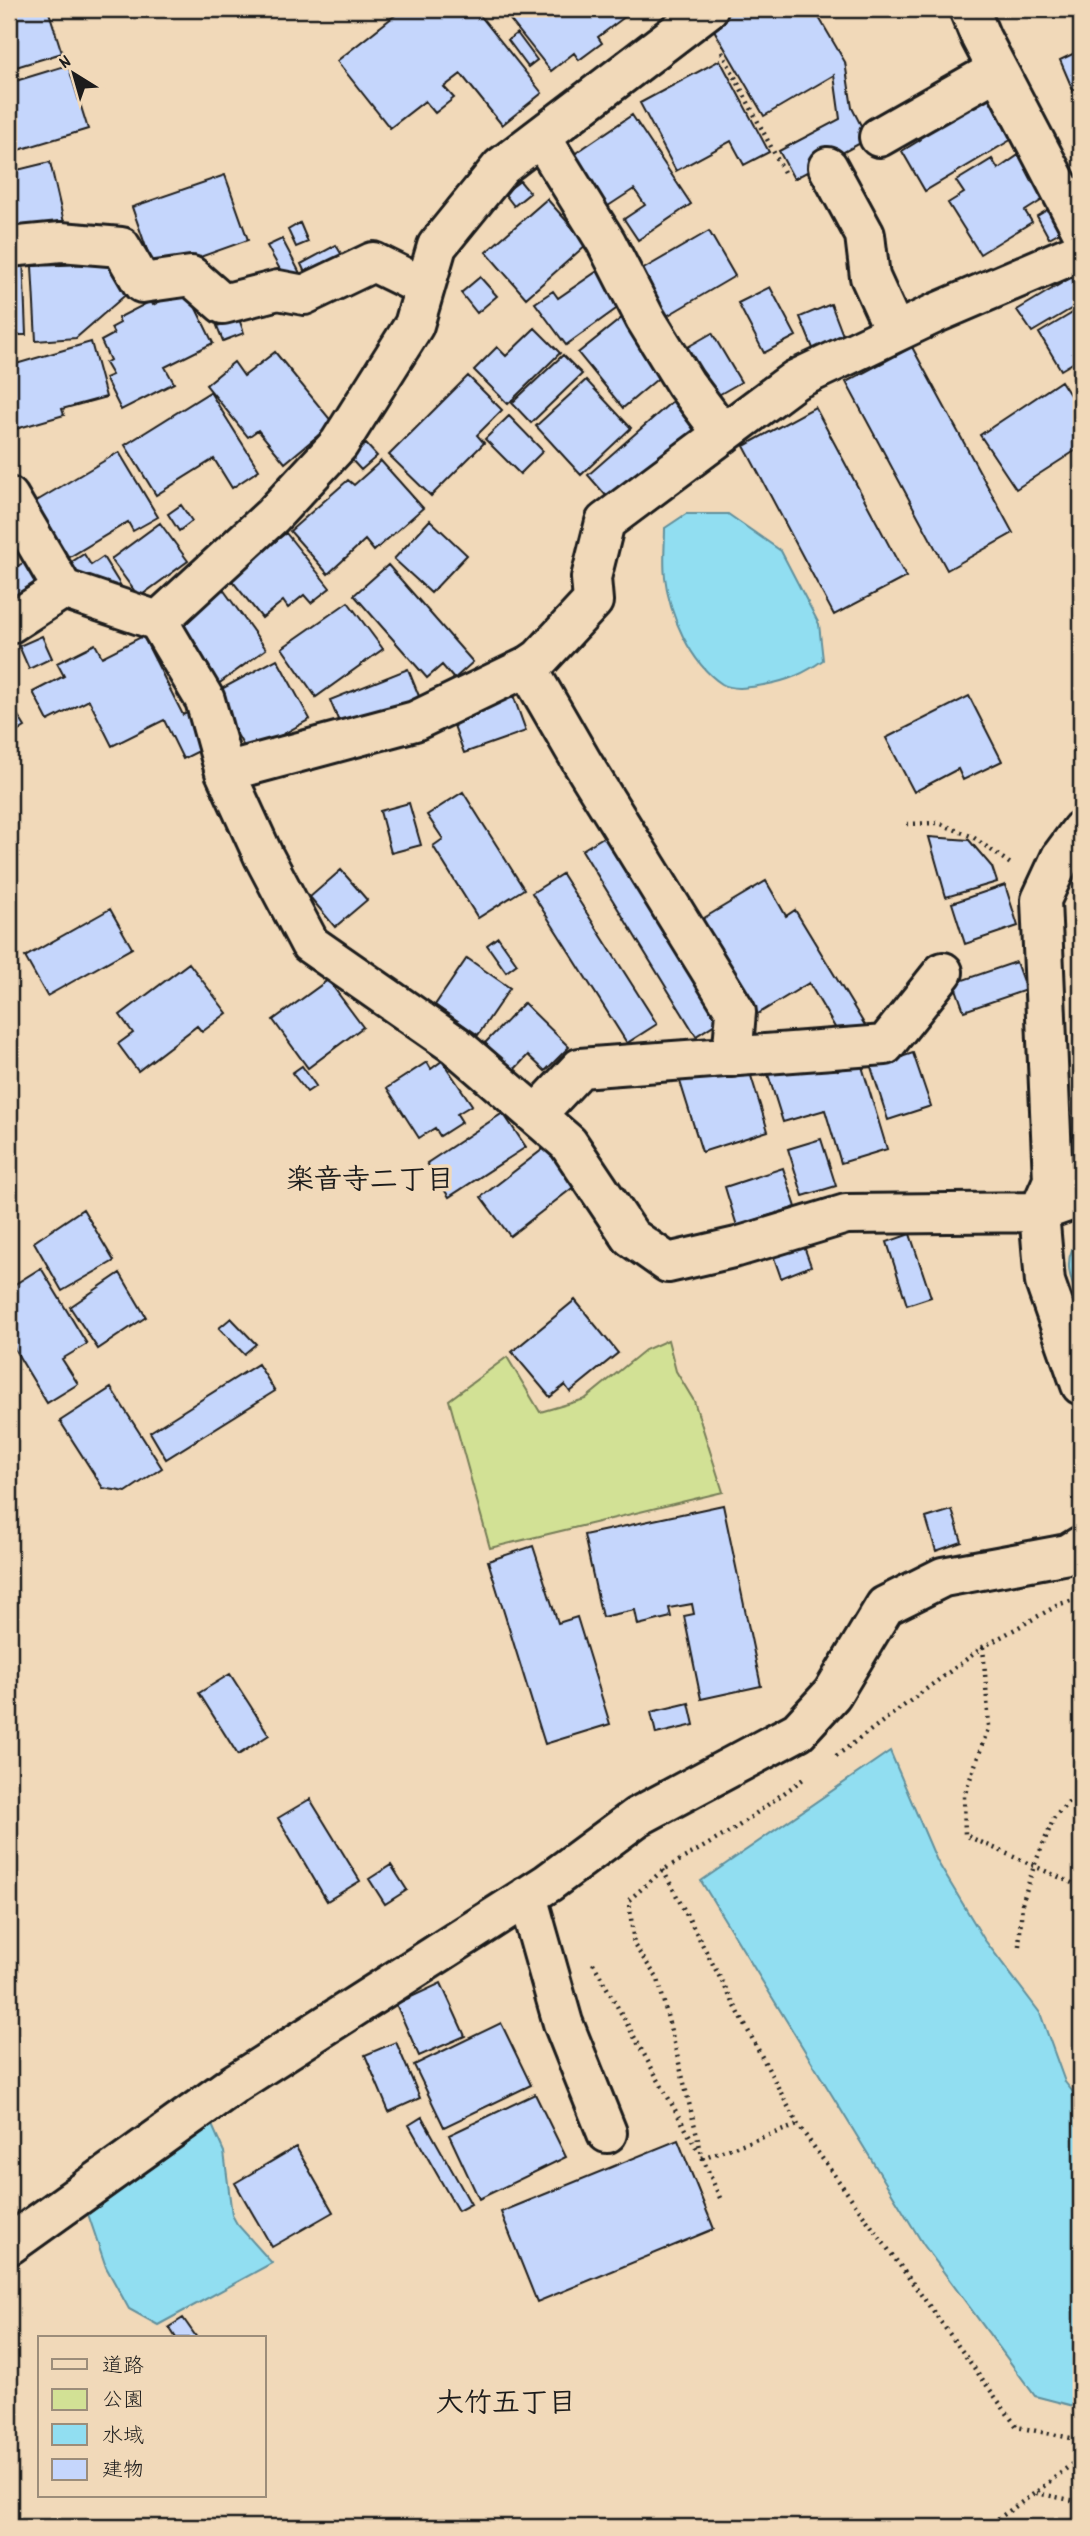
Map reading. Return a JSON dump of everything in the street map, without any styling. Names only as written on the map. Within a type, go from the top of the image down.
[{"type":"street","points":[[969,9],[998,70],[1076,205]]},
{"type":"street","points":[[158,621],[272,516],[339,444],[414,325],[437,246],[501,167],[703,12]]},
{"type":"street","points":[[879,137],[998,70]]},
{"type":"street","points":[[541,137],[606,242],[645,318],[685,383],[723,434]]},
{"type":"street","points":[[828,167],[865,235],[870,277],[895,332]]},
{"type":"street","points":[[9,247],[61,242],[121,247],[142,283],[191,276],[223,304],[278,290],[304,295],[373,262],[424,287]]},
{"type":"street","points":[[225,772],[415,721],[527,667],[540,658],[593,601],[591,578],[606,522],[723,434],[795,380],[895,332],[1081,251]]},
{"type":"street","points":[[9,497],[63,589],[158,621],[205,700],[225,772],[264,858],[310,944],[455,1045],[568,1143],[631,1237],[668,1264],[737,1247],[846,1214],[1040,1212],[1081,1196]]},
{"type":"street","points":[[9,624],[63,589]]},
{"type":"street","points":[[527,667],[736,1012],[732,1057]]},
{"type":"street","points":[[1081,830],[1060,857],[1041,900],[1054,1180],[1040,1212],[1045,1282],[1081,1385]]},
{"type":"street","points":[[536,1115],[580,1068],[886,1045],[943,972]]},
{"type":"street","points":[[9,2245],[234,2084],[527,1896],[637,1817],[797,1731],[832,1694],[885,1606],[943,1577],[1068,1554],[1081,1546]]},
{"type":"street","points":[[527,1896],[563,2023],[607,2133]]},
{"type":"path","points":[[703,12],[790,184],[828,167]]},
{"type":"path","points":[[906,824],[939,823],[973,837],[1008,863],[1048,884]]},
{"type":"path","points":[[834,1757],[983,1647],[1060,1604],[1081,1598]]},
{"type":"path","points":[[983,1647],[989,1726],[964,1796],[965,1835],[1081,1886]]},
{"type":"path","points":[[703,2159],[658,1979],[634,1945],[629,1900],[663,1870],[733,1830],[812,1774]]},
{"type":"path","points":[[1019,1946],[1022,1904],[1034,1866],[1055,1818],[1081,1788]]},
{"type":"path","points":[[663,1870],[798,2125],[1017,2427],[1081,2440]]},
{"type":"path","points":[[588,1955],[703,2159],[720,2198]]},
{"type":"path","points":[[703,2159],[798,2125]]},
{"type":"path","points":[[986,2527],[1081,2456]]},
{"type":"path","points":[[1035,2493],[1081,2502]]},
{"type":"green space","points":[[668,1340],[676,1371],[694,1401],[723,1492],[490,1548],[449,1400],[507,1357],[540,1412],[585,1399],[645,1350]]},
{"type":"water","points":[[686,514],[728,514],[781,551],[819,624],[823,660],[788,679],[737,688],[722,684],[700,664],[676,622],[665,577],[665,528]]},
{"type":"water","points":[[1081,1237],[1081,1307],[1071,1280],[1069,1262],[1074,1245]]},
{"type":"water","points":[[890,1751],[937,1861],[984,1939],[1040,2013],[1065,2082],[1081,2102],[1081,2408],[1035,2396],[923,2244],[701,1881]]},
{"type":"water","points":[[212,2125],[224,2152],[232,2215],[272,2263],[158,2325],[129,2309],[106,2267],[88,2214]]},
{"type":"building","points":[[9,9],[48,9],[62,53],[16,67],[13,57],[9,58]]},
{"type":"building","points":[[403,9],[475,9],[542,93],[502,125],[461,74],[444,87],[454,98],[435,113],[425,101],[390,128],[337,61]]},
{"type":"building","points":[[519,9],[634,10],[598,37],[602,43],[579,60],[574,53],[551,71],[508,17]]},
{"type":"building","points":[[733,9],[814,9],[845,62],[852,108],[868,139],[794,179],[779,151],[840,119],[834,75],[764,116],[710,23]]},
{"type":"building","points":[[517,33],[537,60],[528,67],[508,40]]},
{"type":"building","points":[[1081,50],[1081,109],[1060,60]]},
{"type":"building","points":[[720,60],[769,152],[744,165],[731,141],[676,171],[640,103]]},
{"type":"building","points":[[68,65],[88,129],[9,153],[9,83]]},
{"type":"building","points":[[990,86],[1019,135],[925,191],[902,151],[920,140],[914,131]]},
{"type":"building","points":[[632,115],[691,204],[638,240],[624,219],[645,205],[634,189],[602,210],[567,159]]},
{"type":"building","points":[[1020,154],[1047,197],[1025,211],[1032,222],[980,254],[948,203],[964,193],[956,181],[992,159],[998,169]]},
{"type":"building","points":[[50,162],[65,227],[19,238],[9,195],[9,172]]},
{"type":"building","points":[[225,175],[248,240],[155,273],[132,207]]},
{"type":"building","points":[[520,181],[530,193],[514,206],[504,193]]},
{"type":"building","points":[[547,199],[587,244],[526,298],[486,252]]},
{"type":"building","points":[[1054,206],[1067,228],[1049,238],[1037,216]]},
{"type":"building","points":[[300,223],[308,242],[296,247],[288,230]]},
{"type":"building","points":[[709,231],[735,276],[660,320],[633,275]]},
{"type":"building","points":[[282,239],[301,275],[287,282],[267,246]]},
{"type":"building","points":[[336,245],[343,257],[307,277],[301,264]]},
{"type":"building","points":[[9,256],[23,256],[26,335],[9,335]]},
{"type":"building","points":[[120,263],[130,291],[76,338],[36,341],[32,266]]},
{"type":"building","points":[[599,270],[623,304],[566,345],[535,303],[553,291],[558,298]]},
{"type":"building","points":[[480,277],[497,296],[477,313],[461,293]]},
{"type":"building","points":[[1072,277],[1081,292],[1081,303],[1032,332],[1017,310]]},
{"type":"building","points":[[770,287],[796,336],[764,353],[738,303]]},
{"type":"building","points":[[186,288],[213,343],[165,367],[174,383],[121,410],[105,378],[112,375],[105,363],[110,360],[101,341],[114,334],[111,328],[120,323],[118,318],[151,301],[153,305]]},
{"type":"building","points":[[831,304],[844,338],[814,351],[800,317]]},
{"type":"building","points":[[1081,308],[1081,358],[1061,370],[1039,333]]},
{"type":"building","points":[[623,317],[668,370],[623,408],[578,353]]},
{"type":"building","points":[[239,319],[244,333],[223,341],[217,326]]},
{"type":"building","points":[[535,328],[560,353],[508,404],[474,370],[497,347],[506,356]]},
{"type":"building","points":[[712,333],[741,382],[708,401],[679,352]]},
{"type":"building","points":[[91,342],[106,397],[62,409],[64,415],[9,431],[9,366]]},
{"type":"building","points":[[912,347],[1013,533],[947,570],[846,382]]},
{"type":"building","points":[[275,352],[333,423],[285,463],[258,430],[248,437],[206,385],[234,362],[244,376]]},
{"type":"building","points":[[563,355],[582,374],[531,423],[512,403]]},
{"type":"building","points":[[468,376],[502,410],[477,435],[484,443],[431,496],[389,455]]},
{"type":"building","points":[[586,380],[631,428],[581,475],[536,426]]},
{"type":"building","points":[[1061,381],[1081,412],[1081,447],[1016,489],[980,435]]},
{"type":"building","points":[[210,392],[259,470],[232,488],[214,459],[156,495],[125,445]]},
{"type":"building","points":[[676,398],[704,431],[616,507],[588,475]]},
{"type":"building","points":[[815,407],[906,577],[834,615],[744,446]]},
{"type":"building","points":[[509,416],[543,451],[520,474],[485,439]]},
{"type":"building","points":[[366,444],[377,456],[361,470],[350,458]]},
{"type":"building","points":[[119,452],[158,517],[133,531],[128,522],[68,558],[35,502]]},
{"type":"building","points":[[381,461],[423,508],[374,551],[365,540],[328,574],[290,531],[348,480],[354,485]]},
{"type":"building","points":[[181,505],[192,521],[179,531],[168,514]]},
{"type":"building","points":[[430,520],[467,555],[431,593],[394,559]]},
{"type":"building","points":[[160,523],[188,561],[139,597],[111,559]]},
{"type":"building","points":[[286,533],[330,588],[311,603],[304,595],[288,608],[283,601],[262,618],[229,577]]},
{"type":"building","points":[[84,554],[91,565],[103,557],[124,591],[76,580],[67,565]]},
{"type":"building","points":[[30,559],[44,584],[9,605],[9,571]]},
{"type":"building","points":[[388,565],[473,662],[454,679],[442,665],[427,678],[354,595]]},
{"type":"building","points":[[220,585],[266,649],[210,690],[190,662],[201,654],[175,618]]},
{"type":"building","points":[[348,602],[383,649],[316,697],[282,648]]},
{"type":"building","points":[[42,636],[52,658],[29,669],[19,646]]},
{"type":"building","points":[[143,636],[183,715],[191,711],[209,746],[183,759],[164,720],[112,746],[89,700],[48,721],[33,692],[64,676],[57,663],[95,644],[102,657]]},
{"type":"building","points":[[277,659],[310,719],[248,754],[214,693]]},
{"type":"building","points":[[408,669],[421,701],[343,732],[330,700]]},
{"type":"building","points":[[513,695],[526,731],[464,753],[451,717]]},
{"type":"building","points":[[969,696],[1002,761],[963,780],[958,769],[914,792],[886,738]]},
{"type":"building","points":[[9,701],[25,727],[9,737]]},
{"type":"building","points":[[463,792],[524,889],[478,918],[433,846],[443,839],[427,815]]},
{"type":"building","points":[[409,803],[421,845],[391,853],[380,811]]},
{"type":"building","points":[[615,830],[707,981],[718,1022],[696,1036],[582,850]]},
{"type":"building","points":[[929,837],[969,840],[992,867],[997,882],[946,897]]},
{"type":"building","points":[[341,870],[367,900],[335,927],[310,897]]},
{"type":"building","points":[[562,874],[657,1024],[627,1043],[532,893]]},
{"type":"building","points":[[766,881],[786,916],[795,910],[866,1027],[843,1041],[809,983],[756,1015],[699,921]]},
{"type":"building","points":[[1005,885],[1018,926],[965,944],[952,903]]},
{"type":"building","points":[[110,909],[132,948],[47,996],[25,957]]},
{"type":"building","points":[[498,937],[517,964],[506,972],[487,945]]},
{"type":"building","points":[[467,958],[510,988],[478,1035],[435,1005]]},
{"type":"building","points":[[1016,962],[1026,990],[964,1011],[954,983]]},
{"type":"building","points":[[189,963],[227,1013],[202,1032],[197,1026],[138,1071],[118,1044],[133,1033],[120,1015]]},
{"type":"building","points":[[328,980],[363,1027],[308,1068],[273,1020]]},
{"type":"building","points":[[524,1003],[569,1047],[545,1071],[528,1055],[513,1071],[485,1043]]},
{"type":"building","points":[[913,1053],[931,1106],[888,1120],[871,1067]]},
{"type":"building","points":[[442,1061],[472,1105],[457,1114],[462,1122],[440,1136],[435,1128],[419,1138],[387,1088],[427,1062],[431,1069]]},
{"type":"building","points":[[836,1062],[838,1070],[861,1063],[887,1149],[841,1163],[825,1110],[783,1122],[766,1068]]},
{"type":"building","points":[[747,1063],[768,1131],[702,1152],[678,1075]]},
{"type":"building","points":[[302,1066],[316,1086],[307,1092],[292,1073]]},
{"type":"building","points":[[503,1113],[526,1147],[449,1197],[427,1163]]},
{"type":"building","points":[[821,1139],[836,1186],[803,1196],[788,1149]]},
{"type":"building","points":[[551,1143],[580,1182],[510,1236],[481,1197]]},
{"type":"building","points":[[783,1168],[796,1207],[737,1226],[725,1187]]},
{"type":"building","points":[[83,1209],[114,1261],[62,1291],[34,1242]]},
{"type":"building","points":[[910,1234],[931,1297],[907,1305],[887,1242]]},
{"type":"building","points":[[802,1241],[811,1266],[781,1278],[772,1252]]},
{"type":"building","points":[[41,1268],[87,1344],[62,1359],[78,1384],[47,1403],[9,1340],[9,1288]]},
{"type":"building","points":[[120,1273],[146,1317],[98,1349],[70,1307]]},
{"type":"building","points":[[575,1300],[618,1353],[570,1392],[565,1385],[550,1397],[512,1352]]},
{"type":"building","points":[[231,1318],[256,1344],[244,1354],[219,1328]]},
{"type":"building","points":[[258,1364],[275,1391],[166,1459],[150,1432]]},
{"type":"building","points":[[111,1388],[162,1468],[126,1492],[103,1488],[60,1421]]},
{"type":"building","points":[[723,1505],[761,1686],[701,1699],[684,1616],[694,1614],[692,1604],[669,1608],[671,1617],[638,1625],[635,1610],[602,1617],[584,1535]]},
{"type":"building","points":[[952,1510],[962,1542],[936,1551],[926,1518]]},
{"type":"building","points":[[533,1546],[558,1623],[577,1617],[610,1724],[545,1744],[488,1561]]},
{"type":"building","points":[[230,1674],[269,1735],[238,1755],[199,1693]]},
{"type":"building","points":[[689,1703],[694,1725],[656,1734],[651,1712]]},
{"type":"building","points":[[310,1799],[360,1881],[327,1901],[278,1818]]},
{"type":"building","points":[[391,1865],[407,1890],[385,1904],[369,1879]]},
{"type":"building","points":[[441,1983],[465,2036],[419,2056],[396,2004]]},
{"type":"building","points":[[501,2023],[531,2085],[444,2127],[414,2065]]},
{"type":"building","points":[[396,2042],[420,2098],[389,2112],[365,2055]]},
{"type":"building","points":[[535,2094],[566,2157],[479,2199],[449,2135]]},
{"type":"building","points":[[422,2117],[471,2204],[458,2211],[409,2125]]},
{"type":"building","points":[[678,2140],[714,2229],[537,2302],[501,2212]]},
{"type":"building","points":[[296,2147],[333,2212],[272,2247],[235,2183]]},
{"type":"building","points":[[183,2318],[196,2336],[175,2336],[169,2327]]},
{"type":"district","name":"楽音寺二丁目","points":[[370,1183]]},
{"type":"district","name":"大竹五丁目","points":[[506,2406]]}]
